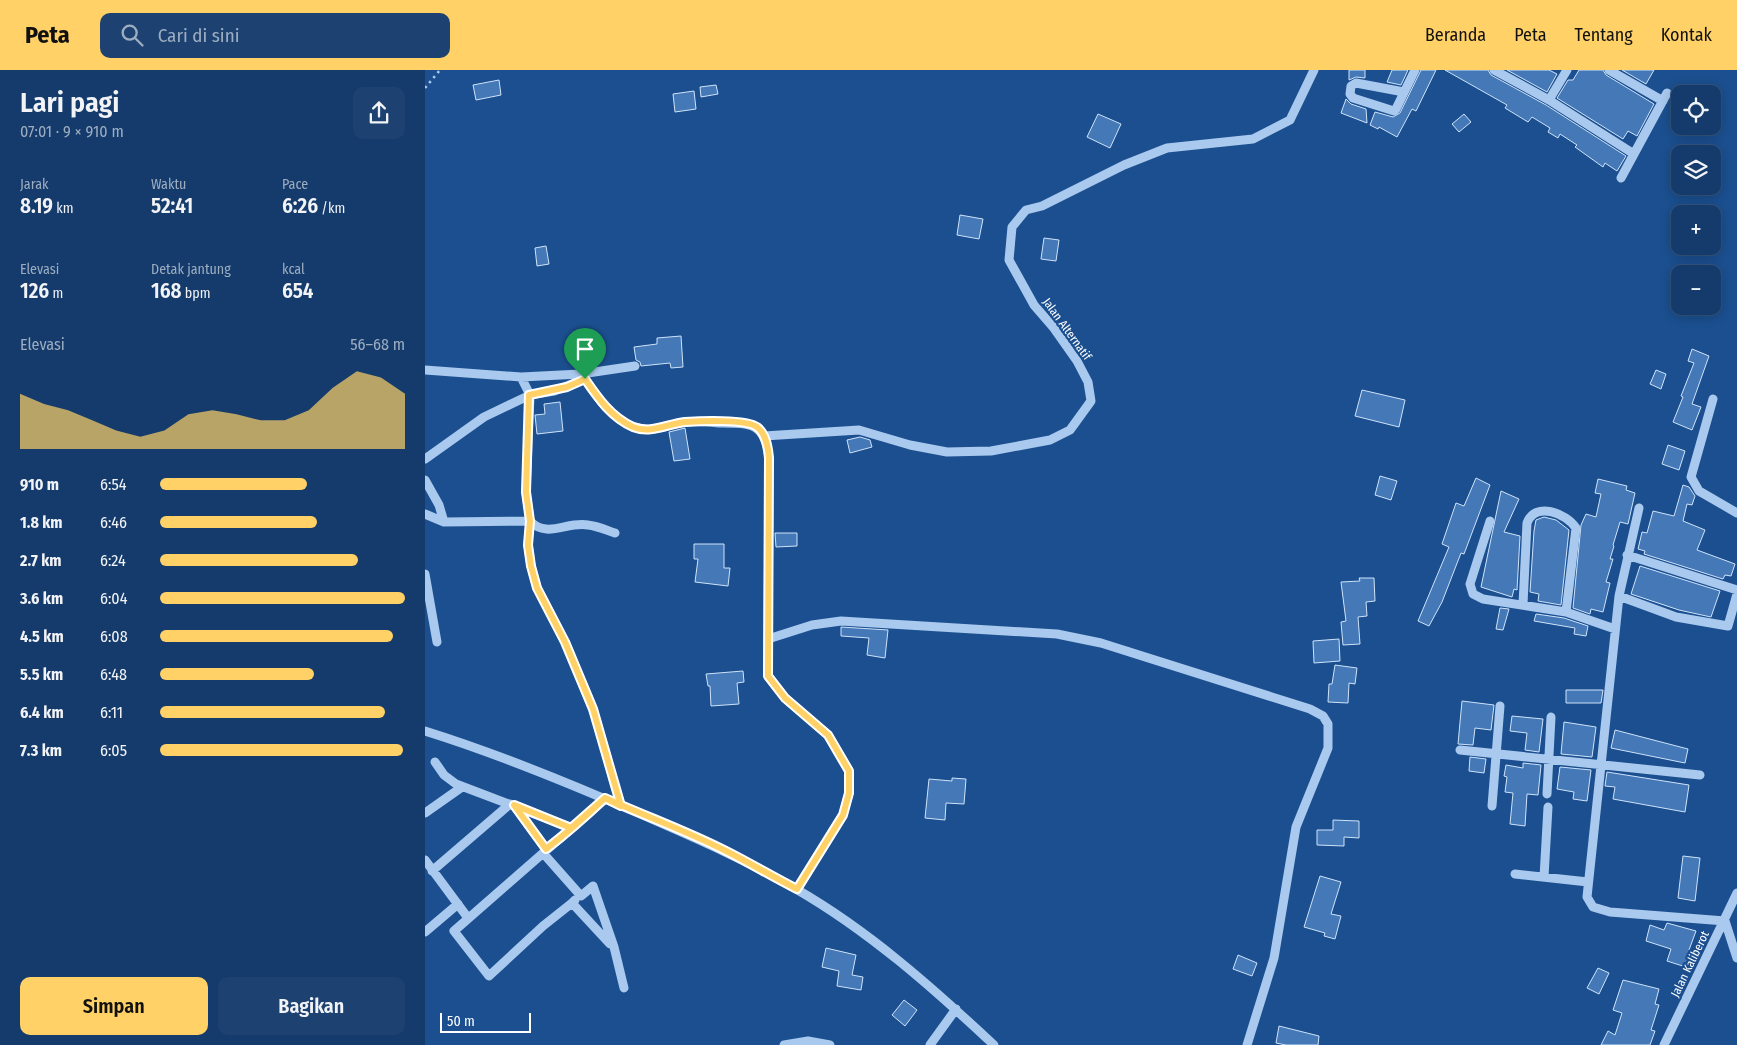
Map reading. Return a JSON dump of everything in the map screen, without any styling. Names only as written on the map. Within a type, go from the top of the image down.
[{"type":"street","name":"Jalan Alternatif","points":[[764,436],[859,430],[910,445],[947,452],[991,451],[1051,440],[1070,430],[1091,401],[1088,382],[1077,361],[1053,327],[1034,305],[1009,260],[1012,227],[1026,210],[1042,206],[1124,165],[1167,148],[1253,139],[1290,120],[1314,70]]},
{"type":"street","points":[[1404,92],[1356,83],[1351,86],[1350,94],[1353,98],[1393,111],[1404,92],[1415,70]]},
{"type":"street","points":[[1494,70],[1549,100],[1634,154]]},
{"type":"street","points":[[1549,100],[1567,70]]},
{"type":"street","points":[[1609,70],[1665,97],[1621,178]]},
{"type":"street","points":[[425,370],[521,377],[583,377],[635,366]]},
{"type":"street","points":[[521,377],[529,395],[526,492],[530,521],[528,545],[537,588],[565,642],[593,709],[621,806]]},
{"type":"street","points":[[583,377],[601,403],[616,417],[634,427],[651,430],[684,422],[748,423],[758,427],[764,436],[769,458],[768,676],[785,698],[828,735],[849,771],[849,793],[843,815],[797,889]]},
{"type":"street","points":[[425,459],[484,417],[529,395],[567,387],[583,377]]},
{"type":"street","points":[[1713,399],[1691,477],[1699,491],[1737,513]]},
{"type":"street","points":[[425,480],[439,505],[444,522]]},
{"type":"street","points":[[1639,508],[1619,596],[1587,897],[1589,904],[1600,910],[1725,921],[1737,958]]},
{"type":"street","points":[[1523,604],[1527,523],[1532,514],[1548,511],[1570,522],[1576,528],[1566,612]]},
{"type":"street","points":[[425,514],[444,522],[530,521],[537,528],[545,530],[587,524],[615,533]]},
{"type":"street","points":[[1490,521],[1471,577],[1470,589],[1473,594],[1483,599],[1566,612],[1615,629]]},
{"type":"street","points":[[1627,555],[1737,590]]},
{"type":"street","points":[[425,574],[437,642]]},
{"type":"street","points":[[1619,596],[1676,616],[1728,626],[1737,594]]},
{"type":"street","points":[[768,639],[812,625],[841,621],[1057,634],[1101,642],[1310,709],[1323,716],[1328,724],[1328,748],[1296,827],[1274,958],[1247,1045]]},
{"type":"street","points":[[1492,806],[1500,706]]},
{"type":"street","points":[[1547,794],[1551,717]]},
{"type":"street","points":[[425,731],[478,748],[605,798],[724,850],[797,889],[876,943],[956,1009],[995,1045]]},
{"type":"street","points":[[1461,750],[1700,774]]},
{"type":"street","points":[[435,762],[444,775],[462,787],[512,804],[571,828]]},
{"type":"street","points":[[425,813],[462,787]]},
{"type":"street","points":[[605,798],[453,931],[489,976],[543,926],[593,886],[614,947],[624,988]]},
{"type":"street","points":[[512,804],[545,851],[581,896]]},
{"type":"street","points":[[432,871],[512,804]]},
{"type":"street","points":[[1544,877],[1548,807]]},
{"type":"street","points":[[425,860],[468,918]]},
{"type":"street","points":[[1515,874],[1588,882]]},
{"type":"street","name":"Jalan Kaliberot","points":[[1664,1045],[1737,893]]},
{"type":"street","points":[[572,903],[614,947]]},
{"type":"street","points":[[425,932],[457,904]]},
{"type":"street","points":[[929,1045],[956,1009]]},
{"type":"street","points":[[784,1045],[808,1041],[830,1045]]},
{"type":"path","points":[[425,88],[440,70]]},
{"type":"building","points":[[1349,70],[1365,70],[1365,78],[1356,77],[1349,80]]},
{"type":"building","points":[[1392,70],[1408,70],[1401,85],[1387,82]]},
{"type":"building","points":[[1421,70],[1436,70],[1416,111],[1412,109],[1397,137],[1379,127],[1378,129],[1370,125],[1375,112],[1393,117],[1400,113]]},
{"type":"building","points":[[1445,70],[1488,70],[1491,75],[1546,105],[1626,156],[1617,171],[1605,163],[1603,167],[1575,147],[1577,145],[1560,134],[1558,138],[1548,132],[1550,128],[1532,117],[1528,122],[1505,108],[1507,105]]},
{"type":"building","points":[[1507,70],[1549,70],[1557,74],[1547,92]]},
{"type":"building","points":[[1579,70],[1603,70],[1606,75],[1654,104],[1637,136],[1628,131],[1623,139],[1557,98],[1568,80],[1573,80]]},
{"type":"building","points":[[1622,70],[1654,70],[1646,84]]},
{"type":"building","points":[[499,80],[501,95],[476,100],[473,85]]},
{"type":"building","points":[[716,85],[718,94],[701,97],[700,87]]},
{"type":"building","points":[[694,91],[696,109],[675,112],[673,94]]},
{"type":"building","points":[[1346,99],[1351,104],[1366,109],[1367,123],[1341,113]]},
{"type":"building","points":[[1098,114],[1121,124],[1110,148],[1087,137]]},
{"type":"building","points":[[1464,114],[1471,122],[1459,132],[1452,124]]},
{"type":"building","points":[[960,215],[983,219],[979,239],[957,235]]},
{"type":"building","points":[[1044,238],[1059,240],[1056,261],[1041,259]]},
{"type":"building","points":[[546,246],[549,264],[537,266],[535,248]]},
{"type":"building","points":[[681,336],[683,367],[671,368],[670,363],[641,366],[640,362],[636,360],[634,347],[657,344],[657,338]]},
{"type":"building","points":[[1692,349],[1709,356],[1692,404],[1701,407],[1692,430],[1673,422],[1694,363],[1688,361]]},
{"type":"building","points":[[1656,370],[1666,374],[1661,389],[1650,384]]},
{"type":"building","points":[[1362,390],[1405,400],[1399,427],[1355,416]]},
{"type":"building","points":[[560,402],[563,431],[537,434],[535,415],[545,414],[544,404]]},
{"type":"building","points":[[685,428],[690,459],[674,461],[669,432]]},
{"type":"building","points":[[860,437],[870,440],[872,447],[850,453],[847,440]]},
{"type":"building","points":[[1668,445],[1685,451],[1679,470],[1662,464]]},
{"type":"building","points":[[1380,476],[1397,481],[1391,500],[1375,495]]},
{"type":"building","points":[[1476,478],[1490,485],[1464,554],[1461,553],[1442,602],[1429,626],[1418,621],[1449,547],[1442,544],[1456,503],[1464,506]]},
{"type":"building","points":[[1598,479],[1627,486],[1626,490],[1635,493],[1628,524],[1620,522],[1613,545],[1610,559],[1613,559],[1606,582],[1610,583],[1603,612],[1591,609],[1590,614],[1573,608],[1581,525],[1586,514],[1596,517],[1601,494],[1595,493]]},
{"type":"building","points":[[1683,485],[1689,487],[1695,496],[1692,505],[1687,504],[1683,521],[1705,530],[1697,550],[1735,564],[1731,576],[1725,575],[1723,579],[1644,554],[1645,551],[1638,549],[1642,532],[1647,533],[1653,511],[1674,516]]},
{"type":"building","points":[[1501,491],[1519,499],[1504,532],[1520,536],[1517,590],[1514,589],[1512,597],[1481,587]]},
{"type":"building","points":[[1544,517],[1556,520],[1569,530],[1561,605],[1538,601],[1539,594],[1530,592],[1536,520]]},
{"type":"building","points":[[775,533],[797,533],[797,546],[776,547]]},
{"type":"building","points":[[694,544],[724,544],[724,568],[730,568],[728,586],[695,582],[698,559],[694,559]]},
{"type":"building","points":[[1640,566],[1720,591],[1711,617],[1679,610],[1631,594]]},
{"type":"building","points":[[1359,578],[1374,578],[1375,601],[1366,602],[1367,616],[1358,617],[1360,644],[1343,645],[1341,622],[1346,621],[1341,582],[1360,581]]},
{"type":"building","points":[[1500,608],[1509,609],[1503,630],[1496,629]]},
{"type":"building","points":[[1536,614],[1564,618],[1588,626],[1586,636],[1574,634],[1575,628],[1534,621]]},
{"type":"building","points":[[841,627],[888,630],[885,658],[867,655],[869,638],[841,636]]},
{"type":"building","points":[[1339,639],[1340,661],[1314,663],[1313,641]]},
{"type":"building","points":[[1335,665],[1357,668],[1355,684],[1349,683],[1348,703],[1328,702],[1329,684],[1332,684]]},
{"type":"building","points":[[743,671],[744,682],[737,683],[739,704],[711,706],[710,686],[708,686],[706,674]]},
{"type":"building","points":[[1566,690],[1603,690],[1601,703],[1566,703]]},
{"type":"building","points":[[1462,701],[1494,705],[1491,730],[1475,728],[1473,745],[1458,744]]},
{"type":"building","points":[[1512,716],[1543,719],[1539,752],[1525,750],[1527,733],[1510,731]]},
{"type":"building","points":[[1564,722],[1596,727],[1592,757],[1561,754]]},
{"type":"building","points":[[1615,730],[1688,749],[1685,763],[1611,748]]},
{"type":"building","points":[[1470,757],[1486,759],[1484,773],[1469,771]]},
{"type":"building","points":[[1523,763],[1541,765],[1538,795],[1527,794],[1525,826],[1510,824],[1513,793],[1505,792],[1507,777],[1504,776],[1506,765],[1523,768]]},
{"type":"building","points":[[1560,767],[1591,770],[1587,801],[1573,799],[1574,792],[1557,789]]},
{"type":"building","points":[[1607,772],[1689,785],[1685,812],[1613,799],[1615,787],[1605,786]]},
{"type":"building","points":[[952,778],[966,779],[964,804],[946,803],[945,820],[925,818],[929,779],[952,781]]},
{"type":"building","points":[[1333,820],[1359,821],[1359,838],[1344,837],[1344,846],[1317,845],[1317,830],[1333,830]]},
{"type":"building","points":[[1683,856],[1700,858],[1695,901],[1678,898]]},
{"type":"building","points":[[1320,876],[1341,882],[1331,914],[1341,916],[1335,939],[1324,936],[1325,933],[1304,927]]},
{"type":"building","points":[[1667,923],[1696,931],[1689,950],[1695,952],[1689,968],[1667,961],[1671,949],[1646,941],[1650,925],[1664,930]]},
{"type":"building","points":[[826,948],[856,955],[852,975],[863,977],[861,990],[837,986],[839,971],[822,967]]},
{"type":"building","points":[[1238,955],[1257,963],[1252,976],[1233,969]]},
{"type":"building","points":[[1598,968],[1609,973],[1599,994],[1587,988]]},
{"type":"building","points":[[1623,980],[1659,989],[1655,1004],[1659,1005],[1651,1030],[1655,1031],[1650,1045],[1601,1045],[1608,1031],[1615,1035],[1622,1013],[1613,1010]]},
{"type":"building","points":[[904,1000],[917,1010],[905,1026],[892,1015]]},
{"type":"building","points":[[1279,1026],[1319,1036],[1318,1045],[1286,1045],[1276,1043]]},
{"type":"route","points":[[585,379],[554,391],[529,395],[526,492],[526,504],[530,521],[528,545],[537,588],[565,642],[593,709],[621,806],[605,798],[571,828],[514,805],[546,849],[558,840],[605,798],[621,806],[724,850],[797,889],[843,815],[849,793],[849,771],[828,735],[785,698],[768,676],[770,583],[769,458],[768,446],[764,436],[758,427],[748,423],[684,422],[666,428],[651,430],[634,427],[616,417],[601,403],[585,379]]}]
